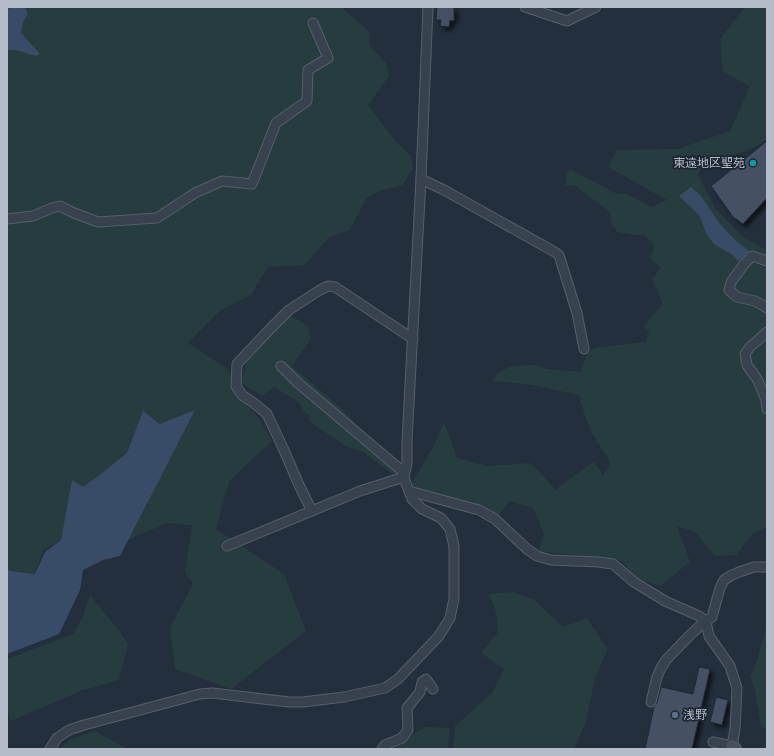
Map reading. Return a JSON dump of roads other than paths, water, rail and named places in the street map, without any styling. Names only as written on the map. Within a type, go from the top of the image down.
[{"type":"street","points":[[404,477],[407,463],[428,7]]},
{"type":"street","points":[[525,7],[566,21],[596,7]]},
{"type":"street","points":[[7,219],[33,216],[60,206],[98,222],[157,218],[195,193],[222,181],[252,184],[276,123],[306,101],[308,70],[328,58],[313,23]]},
{"type":"street","points":[[421,179],[560,255],[577,313],[584,349]]},
{"type":"street","points":[[767,261],[752,256],[731,282],[729,290],[737,297],[755,301],[767,308]]},
{"type":"street","points":[[312,511],[266,414],[242,395],[236,386],[237,364],[288,310],[328,286],[335,287],[413,340]]},
{"type":"street","points":[[767,332],[750,347],[745,354],[747,366],[757,379],[766,400],[767,409]]},
{"type":"street","points":[[50,749],[57,738],[68,730],[200,694],[212,693],[289,702],[303,702],[344,697],[385,688],[398,679],[439,636],[450,618],[454,600],[454,546],[450,529],[441,518],[422,509],[412,500],[401,470],[298,383],[281,366]]},
{"type":"street","points":[[227,546],[360,491],[404,477]]},
{"type":"street","points":[[409,491],[479,510],[496,519],[527,549],[537,556],[551,560],[612,564],[634,582],[665,601],[699,616],[706,622],[709,636],[730,666],[737,688],[733,748],[713,742]]},
{"type":"street","points":[[650,702],[657,677],[666,660],[690,635],[712,617],[720,588],[724,580],[732,574],[754,568],[767,567]]},
{"type":"street","points":[[382,749],[385,745],[402,738],[408,730],[407,708],[420,692],[422,682],[426,679],[433,689]]},
{"type":"water","points":[[25,7],[28,14],[23,22],[21,33],[40,54],[36,56],[15,50],[7,50],[7,9]]},
{"type":"water","points":[[691,187],[701,196],[720,224],[735,240],[749,251],[738,261],[731,254],[714,244],[707,235],[699,215],[679,196]]},
{"type":"water","points":[[195,410],[120,556],[103,560],[83,570],[80,590],[59,634],[7,654],[7,567],[10,571],[35,574],[45,552],[61,540],[72,480],[83,487],[127,453],[143,411],[160,424]]},
{"type":"place","name":"東遠地区聖苑","points":[[753,163]]},
{"type":"place","name":"浅野","points":[[675,715]]}]
